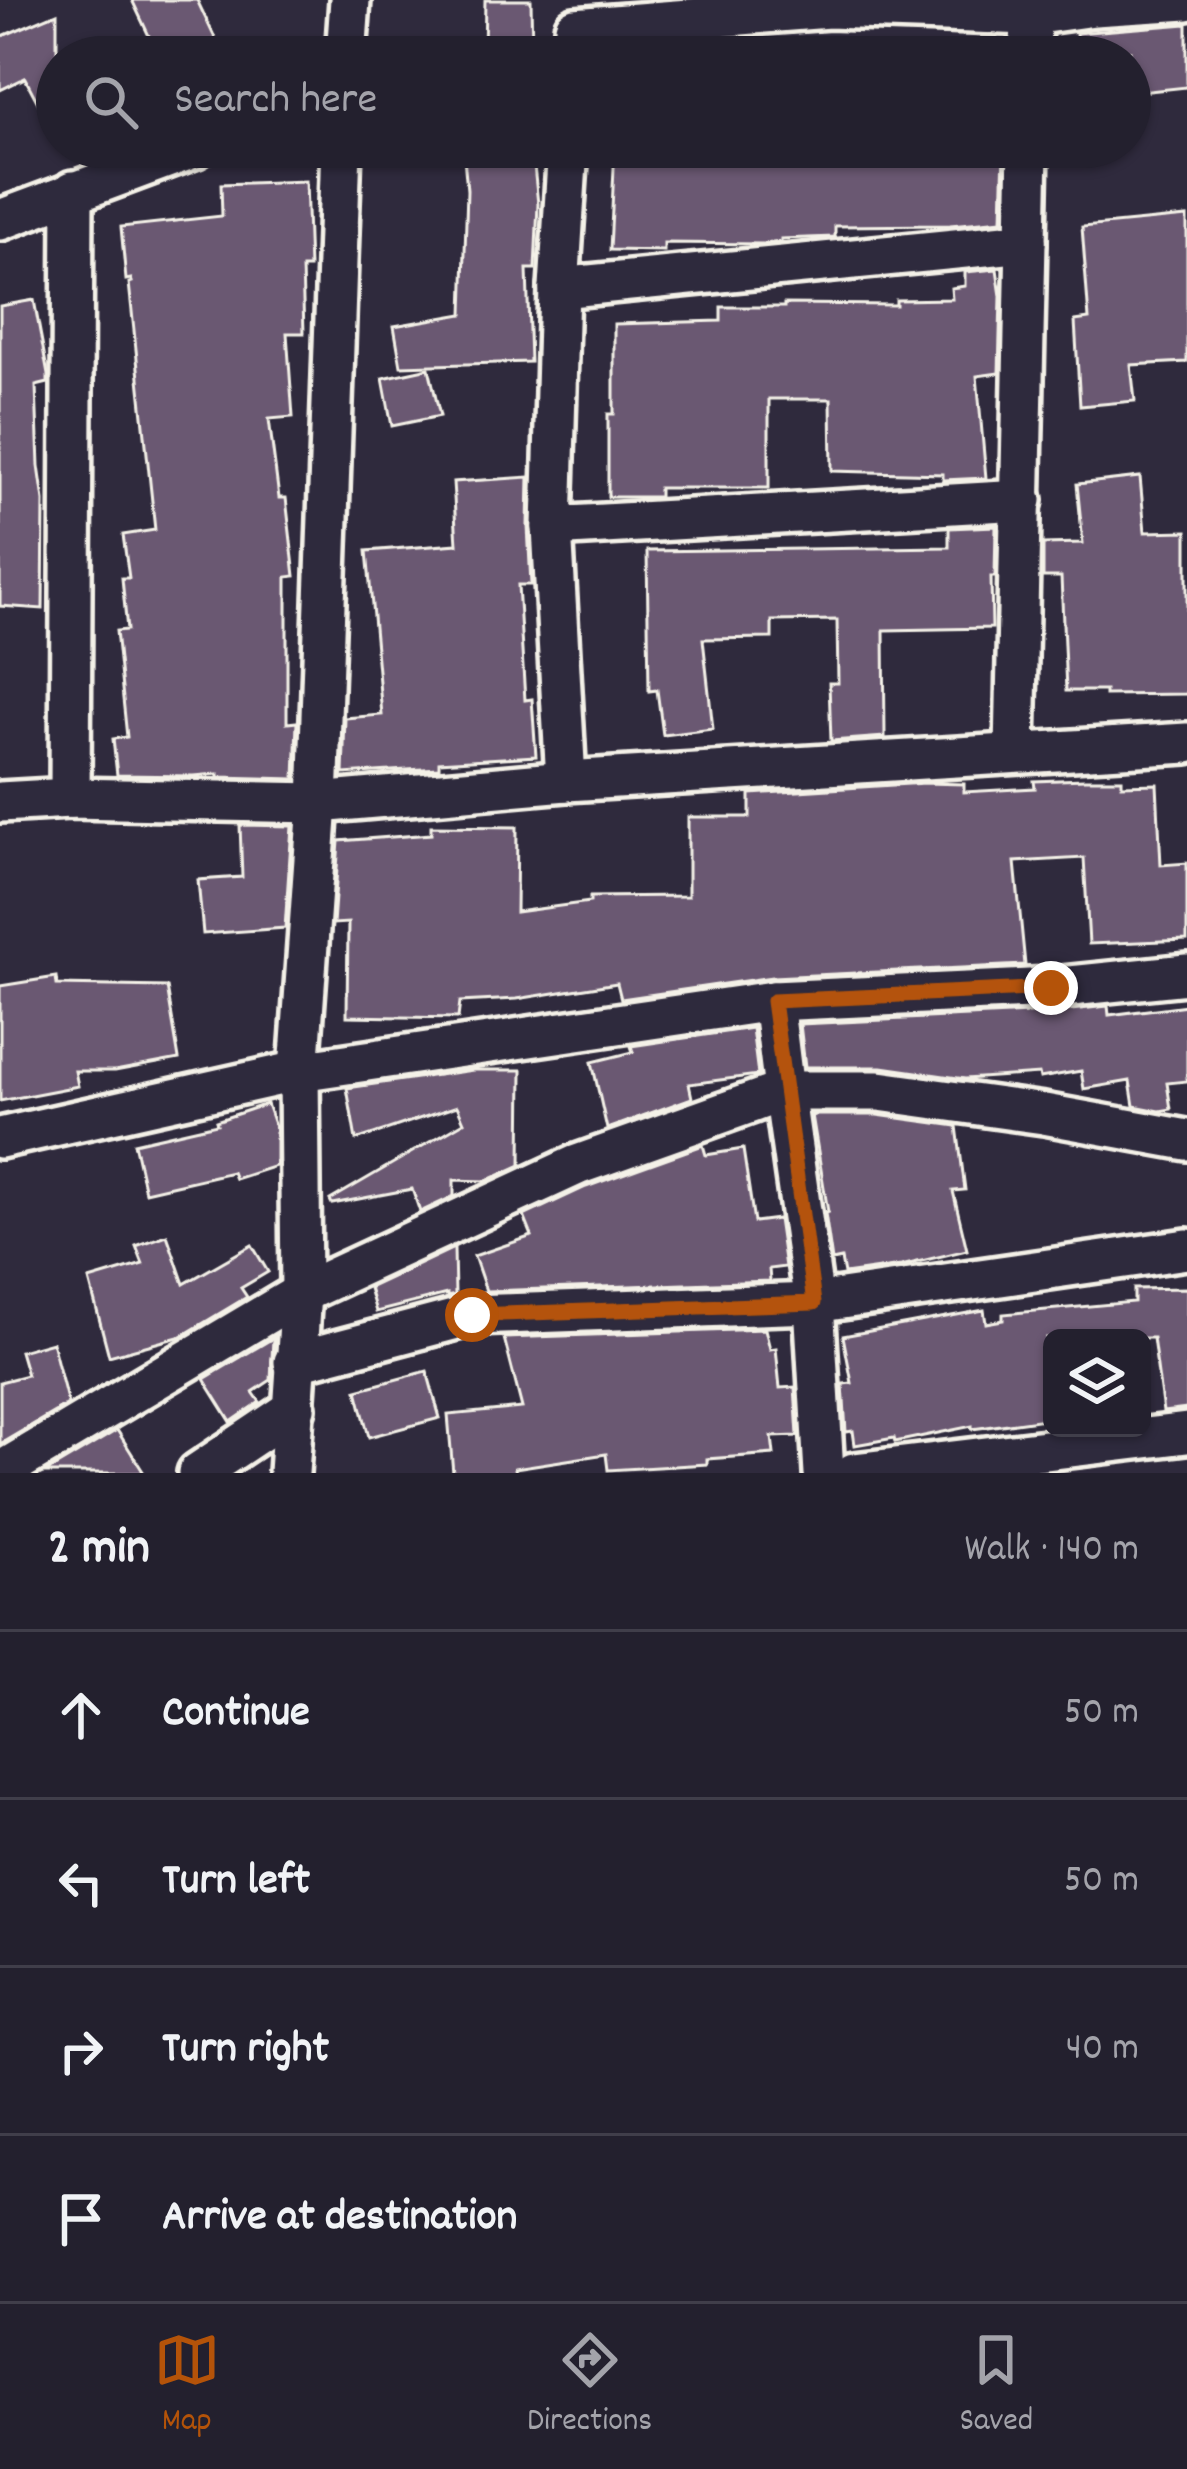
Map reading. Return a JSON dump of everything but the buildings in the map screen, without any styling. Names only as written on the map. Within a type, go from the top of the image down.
[{"type":"street","points":[[347,36],[350,0]]},
{"type":"street","points":[[575,28],[828,4],[1031,15],[1187,0]]},
{"type":"street","points":[[1030,36],[1031,15]]},
{"type":"street","points":[[0,220],[137,168]]},
{"type":"street","points":[[289,1473],[301,1293],[299,1071],[318,803],[340,168]]},
{"type":"street","points":[[566,781],[552,527],[567,168]]},
{"type":"street","points":[[1016,752],[1028,168]]},
{"type":"street","points":[[70,798],[73,191]]},
{"type":"street","points":[[559,288],[1026,242]]},
{"type":"street","points":[[552,527],[1022,500]]},
{"type":"street","points":[[0,802],[70,798],[318,803],[566,781],[1187,743]]},
{"type":"street","points":[[0,1138],[299,1071],[773,1001],[1051,988],[1187,974]]},
{"type":"street","points":[[773,1001],[814,1303],[824,1473]]},
{"type":"street","points":[[0,1472],[301,1293],[577,1165],[784,1091],[879,1091],[1187,1139]]},
{"type":"street","points":[[294,1362],[472,1315],[814,1303],[1187,1249]]},
{"type":"street","points":[[198,1473],[295,1408]]},
{"type":"street","points":[[854,1473],[1187,1433]]},
{"type":"route","points":[[472,1315],[814,1303],[773,1001],[1051,988]]}]
